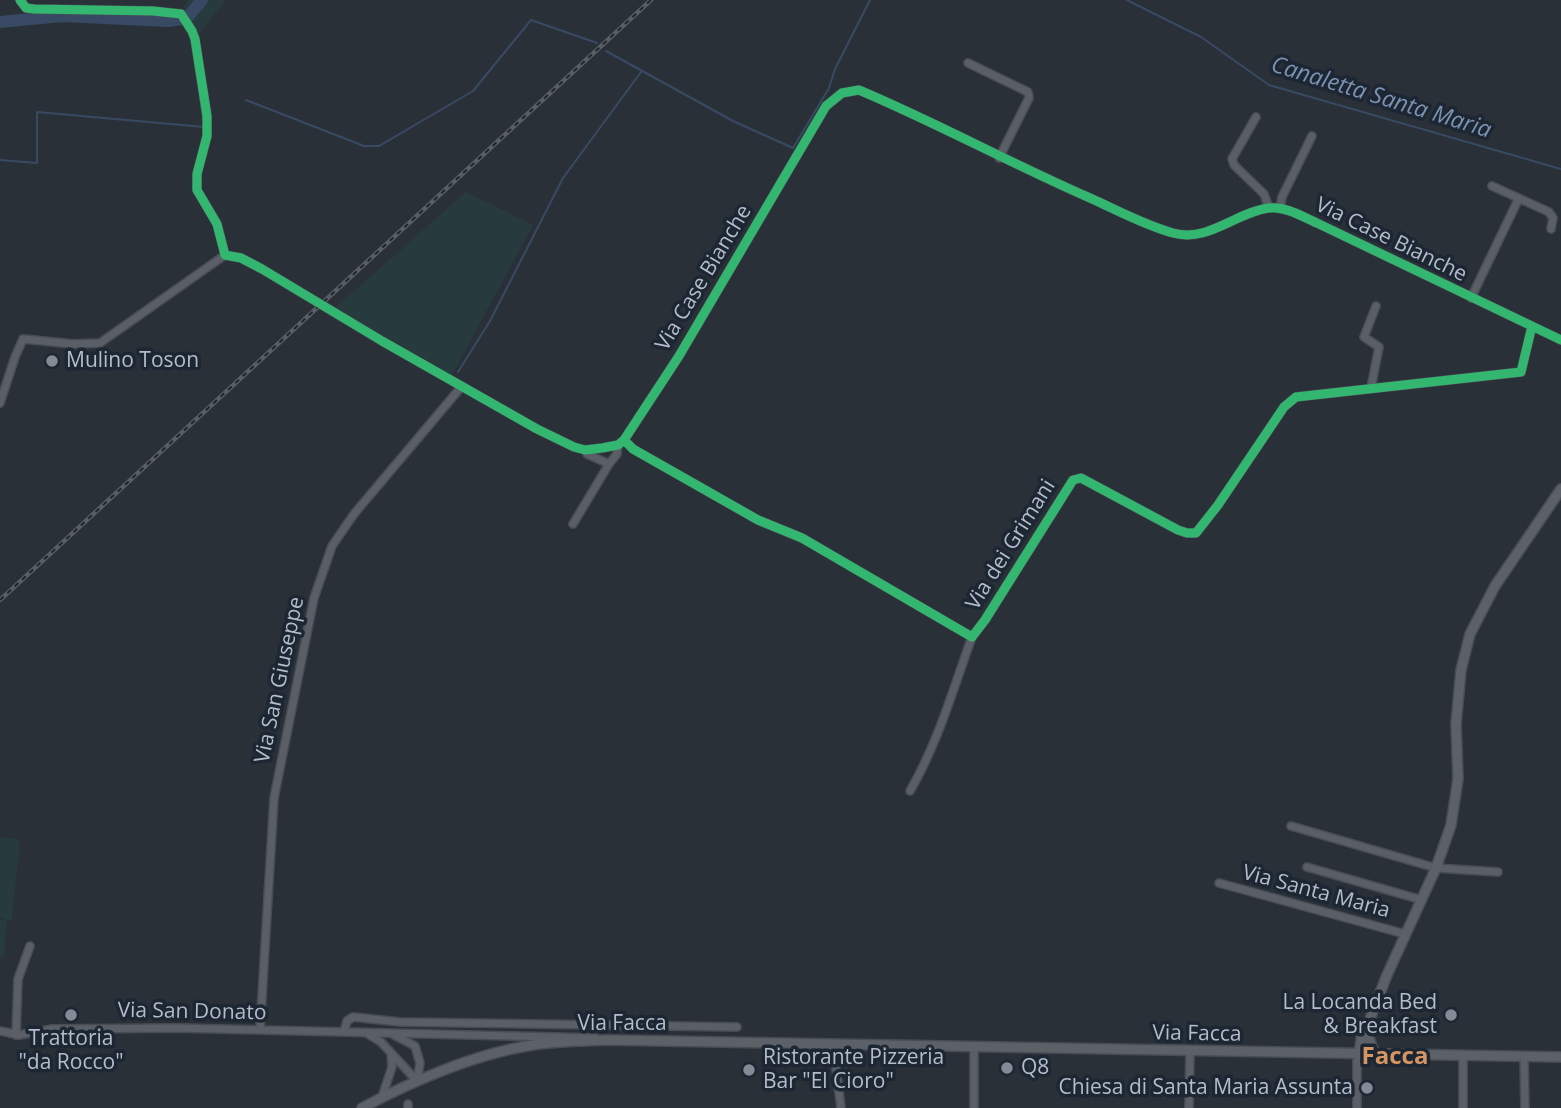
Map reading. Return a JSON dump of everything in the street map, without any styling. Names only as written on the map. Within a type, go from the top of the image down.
[{"type":"main road","name":"Via Santa Maria","points":[[1358,1055],[1359,1041],[1436,868],[1451,825],[1458,779],[1456,724],[1461,670],[1470,634],[1495,586],[1561,489]]},
{"type":"main road","points":[[1368,1024],[1369,1038],[1376,1055]]},
{"type":"main road","name":"Via Facca","points":[[362,1108],[417,1081],[499,1052],[553,1042],[607,1040],[1561,1057]]},
{"type":"street","points":[[20,0],[26,8],[174,11],[183,16],[195,39],[207,116],[207,136],[197,174],[197,190],[217,224],[225,255]]},
{"type":"street","points":[[968,63],[1028,92],[1029,98],[999,158]]},
{"type":"street","name":"Via Case Bianche","points":[[573,524],[617,454],[621,442],[679,356],[826,106],[842,93],[859,90],[871,95],[999,158],[1147,224],[1176,234],[1196,234],[1221,227],[1247,214],[1269,208],[1280,209],[1319,224],[1561,340]]},
{"type":"street","points":[[1256,117],[1232,159],[1234,165],[1264,194],[1269,208]]},
{"type":"street","points":[[1280,209],[1282,197],[1312,136]]},
{"type":"street","points":[[1492,186],[1549,212],[1553,218],[1551,229]]},
{"type":"street","points":[[1471,298],[1519,198]]},
{"type":"street","points":[[0,403],[23,339],[73,344],[100,343],[225,255],[241,258],[262,268],[537,429],[586,450],[621,442]]},
{"type":"street","points":[[1371,388],[1379,348],[1364,337],[1376,306]]},
{"type":"street","name":"Via dei Grimani","points":[[621,442],[758,520],[803,538],[972,637],[1073,480],[1081,478],[1178,530],[1196,533],[1284,407],[1296,397],[1521,372],[1532,326]]},
{"type":"street","name":"Via San Giuseppe","points":[[260,1030],[274,798],[314,598],[332,546],[354,514],[462,386]]},
{"type":"street","points":[[586,450],[587,454],[609,464]]},
{"type":"street","points":[[910,791],[923,769],[946,712],[972,637]]},
{"type":"street","points":[[1292,826],[1436,868],[1497,872]]},
{"type":"street","points":[[1307,867],[1422,900]]},
{"type":"street","name":"Via Santa Maria","points":[[1219,883],[1405,934]]},
{"type":"street","points":[[16,1035],[18,979],[30,946]]},
{"type":"street","points":[[344,1032],[347,1021],[353,1017],[400,1022],[737,1027]]},
{"type":"street","name":"Via San Donato","points":[[0,1031],[16,1035],[52,1029],[91,1028],[260,1030],[589,1036],[607,1040]]},
{"type":"street","points":[[368,1033],[417,1081]]},
{"type":"street","points":[[390,1033],[415,1046],[420,1063],[417,1081]]},
{"type":"street","points":[[833,1044],[841,1108]]},
{"type":"street","points":[[974,1047],[974,1108]]},
{"type":"street","points":[[1189,1108],[1190,1051]]},
{"type":"street","points":[[382,1097],[392,1067],[390,1052]]},
{"type":"street","points":[[1357,1108],[1358,1055]]},
{"type":"street","points":[[1463,1056],[1463,1108]]},
{"type":"street","points":[[1524,1056],[1525,1108]]},
{"type":"green space","points":[[188,0],[226,0],[199,34],[181,10]]},
{"type":"green space","points":[[466,192],[533,225],[452,375],[335,308]]},
{"type":"green space","points":[[0,837],[20,840],[12,920],[7,920],[4,957],[0,957],[0,920],[5,920],[0,918]]},
{"type":"waterway","points":[[0,22],[62,16],[168,21],[187,18],[202,0]]},
{"type":"waterway","name":"Canaletta Santa Maria","points":[[606,51],[733,121],[793,148],[829,88],[835,69],[870,0]]},
{"type":"waterway","name":"Canaletta Santa Maria","points":[[1127,0],[1201,37],[1269,85],[1561,169]]},
{"type":"waterway","name":"Canaletta Santa Maria","points":[[246,100],[364,146],[379,146],[473,91],[531,20],[597,43]]},
{"type":"waterway","points":[[458,372],[490,321],[563,178],[641,72]]},
{"type":"waterway","name":"Canaletta Santa Maria","points":[[0,160],[37,163],[37,112],[204,127],[200,96]]},
{"type":"railway","points":[[0,600],[651,0]]},
{"type":"cycle path","points":[[20,0],[26,8],[34,9],[181,14],[195,39],[207,116],[207,136],[197,174],[197,190],[217,224],[225,255],[241,258],[262,269],[537,429],[585,450],[618,445],[624,440],[679,356],[826,106],[842,93],[859,90],[1131,217],[1173,233],[1198,234],[1257,211],[1269,208],[1288,210],[1561,340]]},
{"type":"cycle path","points":[[624,440],[633,449],[758,520],[802,538],[972,637],[1073,480],[1081,478],[1178,530],[1196,533],[1284,407],[1296,397],[1521,372],[1532,326]]},
{"type":"place","name":"Mulino Toson","points":[[52,361]]},
{"type":"place","name":"Trattoria \"da Rocco\"","points":[[71,1015]]},
{"type":"place","name":"La Locanda Bed & Breakfast","points":[[1451,1015]]},
{"type":"place","name":"Q8","points":[[1007,1068]]},
{"type":"place","name":"Ristorante Pizzeria Bar \"El Cioro\"","points":[[749,1070]]},
{"type":"place","name":"Chiesa di Santa Maria Assunta","points":[[1367,1088]]},
{"type":"district","name":"Facca","points":[[1395,1057]]}]
